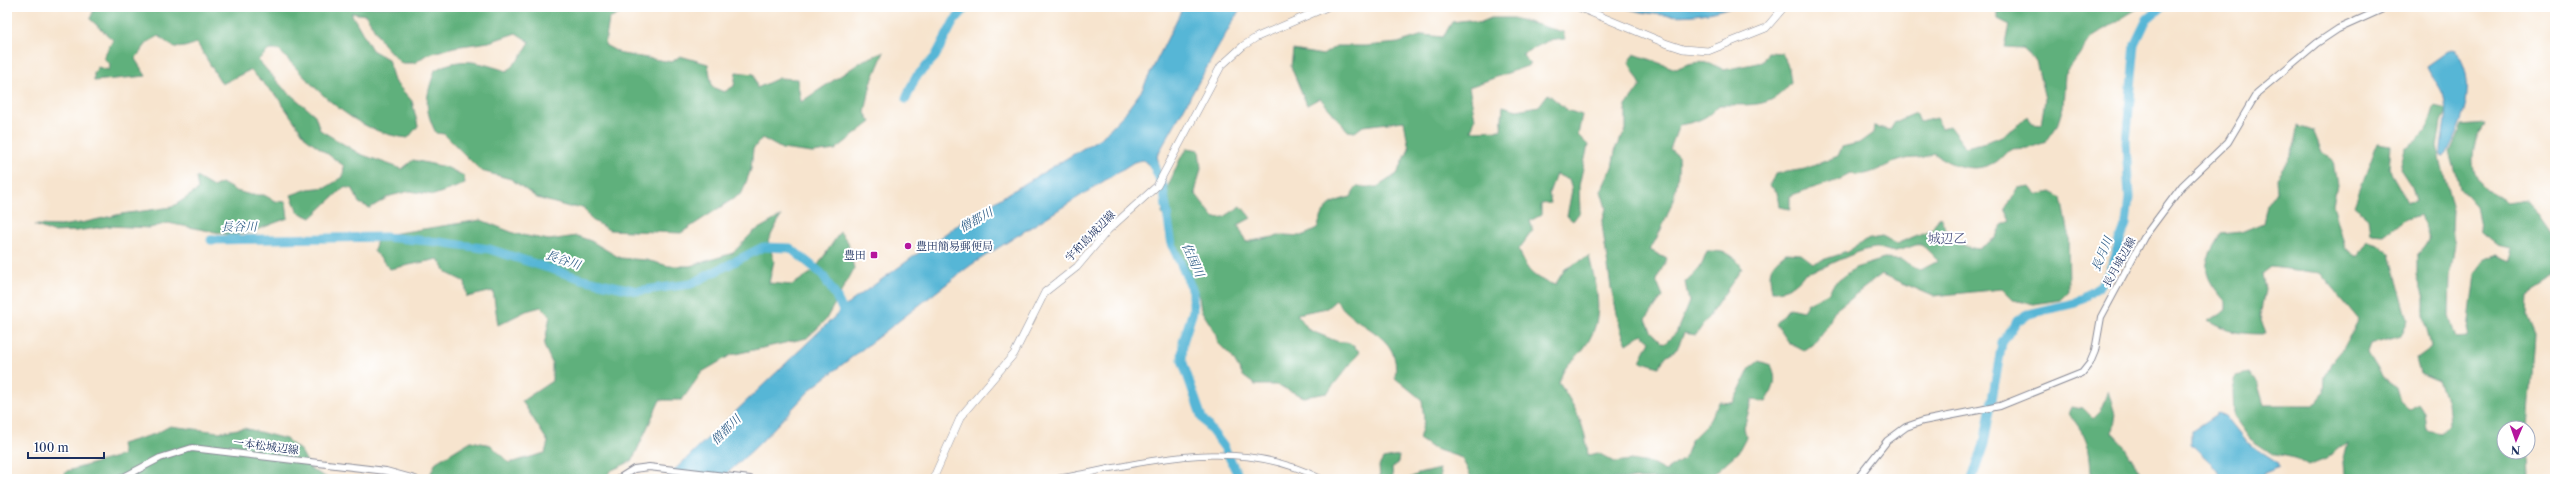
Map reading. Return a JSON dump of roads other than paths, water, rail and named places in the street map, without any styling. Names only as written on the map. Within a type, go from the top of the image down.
[{"type":"main road","name":"宇和島城辺線","points":[[934,479],[961,416],[1014,354],[1045,292],[1077,267],[1108,230],[1149,195],[1160,180],[1211,83],[1231,56],[1257,37],[1327,7]]},
{"type":"main road","points":[[1578,7],[1665,43],[1683,49],[1708,51],[1766,28],[1784,7]]},
{"type":"main road","name":"長月城辺線","points":[[1857,479],[1887,441],[1906,427],[1923,420],[2000,406],[2071,379],[2086,369],[2095,351],[2101,317],[2144,237],[2182,186],[2228,142],[2257,93],[2317,43],[2338,29],[2387,7]]},
{"type":"main road","name":"一本松城辺線","points":[[120,479],[160,458],[192,448],[386,471],[415,479]]},
{"type":"main road","points":[[618,479],[634,470],[649,467],[750,479]]},
{"type":"street","points":[[1055,479],[1144,463],[1220,454],[1263,458],[1289,465],[1322,479]]},
{"type":"water","name":"僧都川","points":[[1183,7],[1241,7],[1157,156],[1159,165],[1151,167],[1143,160],[1134,162],[971,265],[812,388],[757,446],[721,479],[665,479],[849,303],[963,221],[1102,137],[1124,114],[1142,90]]},
{"type":"water","points":[[1621,7],[1730,7],[1703,14],[1675,16],[1648,13]]},
{"type":"water","points":[[2451,49],[2455,50],[2462,62],[2466,76],[2467,89],[2466,103],[2462,117],[2445,157],[2441,156],[2446,116],[2444,96],[2427,66]]},
{"type":"water","points":[[2218,413],[2225,416],[2245,441],[2277,462],[2279,467],[2265,473],[2262,479],[2223,479],[2215,467],[2191,444],[2191,431]]},
{"type":"waterway","points":[[906,99],[915,78],[935,57],[954,21],[967,7]]},
{"type":"waterway","name":"長月川","points":[[1972,479],[1984,444],[2002,343],[2017,321],[2029,314],[2075,303],[2100,286],[2108,274],[2126,224],[2129,198],[2126,142],[2135,44],[2147,19],[2161,7]]},
{"type":"waterway","name":"佐国川","points":[[1149,155],[1163,187],[1172,245],[1193,291],[1193,311],[1183,342],[1182,360],[1202,418],[1224,447],[1240,479]]},
{"type":"waterway","name":"長谷川","points":[[211,240],[385,237],[439,242],[489,249],[582,279],[637,291],[691,284],[763,247],[790,248],[821,273],[836,296],[847,319]]},
{"type":"place","name":"豊田簡易郵便局","points":[[908,246]]},
{"type":"place","name":"豊田","points":[[874,255]]},
{"type":"district","name":"城辺乙","points":[[1947,238]]}]
